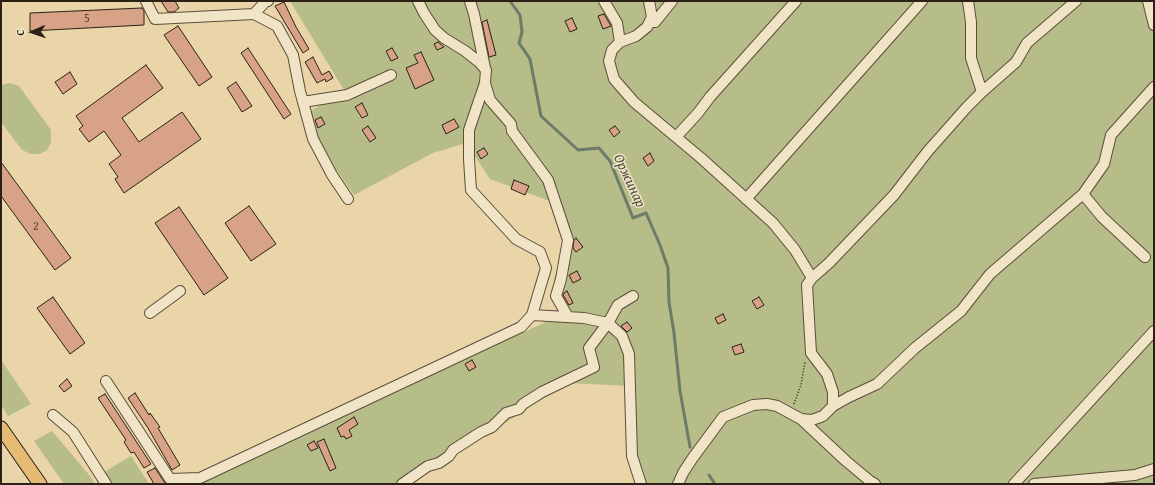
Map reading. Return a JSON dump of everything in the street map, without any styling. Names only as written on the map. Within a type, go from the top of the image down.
[{"type":"main road","points":[[1,428],[40,484]]},
{"type":"street","points":[[146,1],[155,19],[254,14],[277,26],[293,55],[300,91],[313,139],[332,175],[348,199]]},
{"type":"street","points":[[254,14],[266,1]]},
{"type":"street","points":[[418,1],[435,30],[444,38],[465,51],[479,62],[486,70]]},
{"type":"street","points":[[106,381],[170,479],[200,478],[521,327],[532,315],[546,268],[540,252],[516,239],[471,190],[469,130],[485,83],[486,70],[470,1]]},
{"type":"street","points":[[604,1],[617,23],[620,42]]},
{"type":"street","points":[[649,1],[652,17],[647,26],[636,36],[620,42],[612,50],[609,61],[614,79],[634,102],[773,223],[795,250],[812,278]]},
{"type":"street","points":[[650,22],[655,22],[672,1]]},
{"type":"street","points":[[676,137],[796,1]]},
{"type":"street","points":[[746,198],[922,1]]},
{"type":"street","points":[[968,1],[972,58],[982,92]]},
{"type":"street","points":[[833,406],[833,392],[827,374],[808,355],[808,285],[812,278],[894,196],[928,151],[982,92],[1016,62],[1027,43],[1076,1]]},
{"type":"street","points":[[1148,1],[1154,25]]},
{"type":"street","points":[[303,102],[346,96],[391,76]]},
{"type":"street","points":[[485,83],[490,100],[511,124],[512,131],[548,180],[568,240],[561,279],[556,296],[568,317]]},
{"type":"street","points":[[801,420],[812,420],[823,416],[833,406],[877,384],[915,348],[961,311],[990,274],[1083,194],[1104,164],[1111,134],[1154,87]]},
{"type":"street","points":[[1083,194],[1102,217],[1144,257]]},
{"type":"street","points":[[150,314],[180,291]]},
{"type":"street","points":[[402,484],[428,466],[445,459],[462,443],[480,432],[492,427],[506,413],[519,409],[523,404],[542,392],[594,367],[589,348],[608,322],[618,305],[633,296]]},
{"type":"street","points":[[532,315],[584,318],[608,322],[622,336],[629,354],[632,456],[641,484]]},
{"type":"street","points":[[1014,484],[1154,331]]},
{"type":"street","points":[[678,484],[683,472],[723,417],[753,405],[767,404],[776,406],[801,420],[846,461],[875,484]]},
{"type":"street","points":[[53,415],[73,432],[106,484]]},
{"type":"street","points":[[1034,484],[1135,474],[1154,469]]},
{"type":"path","points":[[785,411],[794,404],[801,385],[808,355]]},
{"type":"green space","points":[[290,1],[1154,1],[1154,484],[636,484],[631,386],[568,383],[409,484],[189,484],[294,439],[563,314],[554,278],[567,249],[555,203],[490,179],[466,143],[433,153],[354,195],[320,147],[308,113],[344,90]]},
{"type":"green space","points":[[10,83],[19,86],[51,130],[51,142],[47,150],[40,154],[31,154],[22,150],[1,122],[1,85]]},
{"type":"green space","points":[[1,360],[31,404],[8,416],[1,405]]},
{"type":"green space","points":[[52,431],[95,484],[64,484],[34,441]]},
{"type":"green space","points":[[131,456],[149,484],[112,484],[104,472]]},
{"type":"building","points":[[161,1],[175,1],[179,8],[174,12],[168,12]]},
{"type":"building","points":[[284,2],[309,49],[303,53],[275,6]]},
{"type":"building","points":[[142,8],[144,11],[144,25],[30,31],[30,13]]},
{"type":"building","points":[[604,14],[611,26],[603,29],[598,16]]},
{"type":"building","points":[[572,18],[577,29],[570,32],[565,21]]},
{"type":"building","points":[[487,20],[496,55],[489,57],[482,22]]},
{"type":"building","points":[[178,26],[212,77],[199,86],[164,35]]},
{"type":"building","points":[[438,42],[444,47],[437,50],[434,44]]},
{"type":"building","points":[[248,48],[291,114],[284,119],[241,53]]},
{"type":"building","points":[[392,48],[398,58],[391,61],[386,51]]},
{"type":"building","points":[[421,52],[434,80],[415,89],[406,68],[418,63],[414,55]]},
{"type":"building","points":[[313,57],[322,75],[329,71],[333,78],[326,82],[325,79],[317,83],[305,62]]},
{"type":"building","points":[[146,65],[163,88],[122,118],[139,142],[182,112],[201,139],[124,193],[115,179],[118,177],[109,164],[121,155],[104,131],[89,142],[79,129],[83,126],[76,116]]},
{"type":"building","points":[[70,72],[77,84],[63,94],[55,82]]},
{"type":"building","points":[[236,82],[252,106],[242,112],[227,88]]},
{"type":"building","points":[[362,103],[368,115],[362,118],[355,107]]},
{"type":"building","points":[[321,117],[325,124],[318,128],[315,120]]},
{"type":"building","points":[[454,119],[459,127],[446,134],[442,125]]},
{"type":"building","points":[[368,126],[376,138],[370,142],[362,130]]},
{"type":"building","points":[[615,126],[620,132],[614,137],[609,130]]},
{"type":"building","points":[[484,148],[488,154],[481,159],[477,152]]},
{"type":"building","points":[[650,153],[654,161],[648,166],[643,158]]},
{"type":"building","points":[[1,162],[71,258],[55,270],[1,196]]},
{"type":"building","points":[[514,180],[529,186],[525,195],[511,189]]},
{"type":"building","points":[[249,206],[276,244],[251,261],[225,223]]},
{"type":"building","points":[[179,207],[228,278],[204,295],[155,223]]},
{"type":"building","points":[[576,238],[583,247],[576,252],[573,248],[574,240]]},
{"type":"building","points":[[577,271],[581,279],[573,283],[569,275]]},
{"type":"building","points":[[567,291],[573,303],[569,305],[563,295]]},
{"type":"building","points":[[53,297],[85,343],[70,354],[37,308]]},
{"type":"building","points":[[759,297],[764,305],[757,309],[752,301]]},
{"type":"building","points":[[723,314],[726,320],[718,324],[715,318]]},
{"type":"building","points":[[627,322],[632,328],[627,332],[621,326]]},
{"type":"building","points":[[741,344],[744,352],[735,355],[732,347]]},
{"type":"building","points":[[472,360],[476,367],[469,371],[465,364]]},
{"type":"building","points":[[67,379],[72,386],[64,392],[59,386]]},
{"type":"building","points":[[135,393],[149,415],[150,413],[160,427],[158,428],[180,465],[172,470],[148,428],[128,398]]},
{"type":"building","points":[[105,394],[151,464],[144,468],[134,452],[131,453],[124,442],[126,440],[98,398]]},
{"type":"building","points":[[354,417],[358,424],[349,430],[352,436],[346,439],[344,436],[341,437],[337,428]]},
{"type":"building","points":[[324,439],[336,468],[330,471],[317,442]]},
{"type":"building","points":[[314,441],[318,448],[311,451],[307,445]]},
{"type":"building","points":[[155,468],[166,484],[154,484],[147,472]]},
{"type":"waterway","name":"Оржинар","points":[[510,1],[520,15],[522,32],[519,43],[530,59],[541,116],[578,150],[599,148],[610,161],[633,218],[646,213],[660,245],[668,268],[669,302],[680,391],[690,447]]},
{"type":"waterway","points":[[709,475],[715,484]]}]
